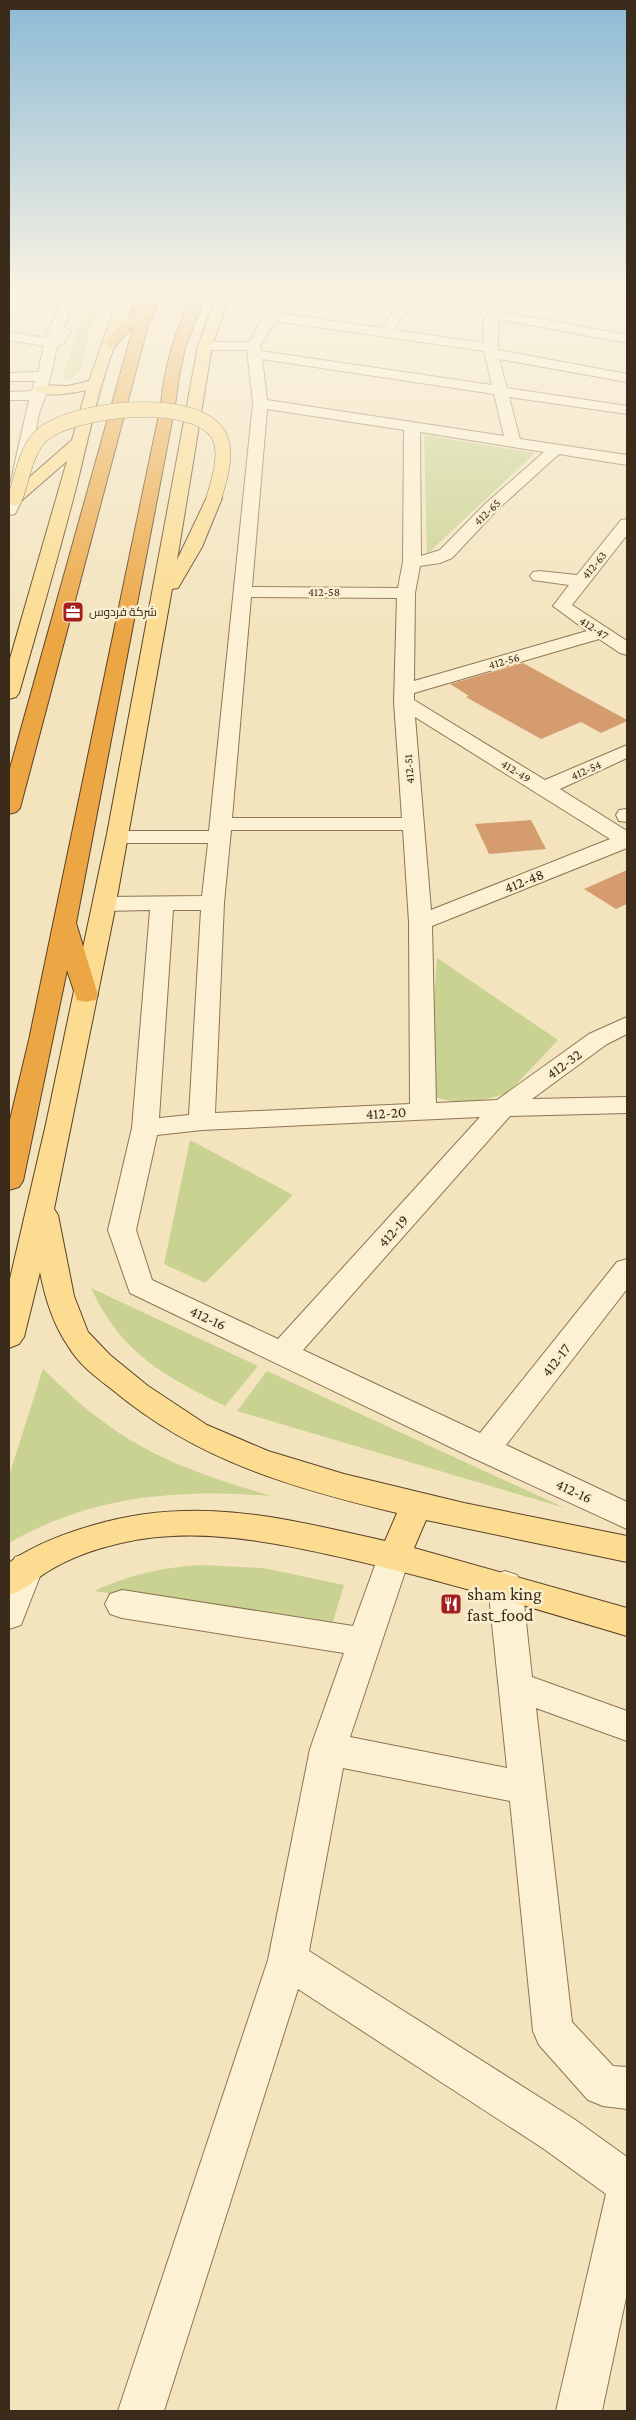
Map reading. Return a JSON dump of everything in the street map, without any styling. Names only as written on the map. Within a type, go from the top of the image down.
[{"type":"highway","points":[[9,808],[120,406]]},
{"type":"highway","points":[[9,1181],[41,1040],[167,406]]},
{"type":"highway","points":[[64,919],[86,995]]},
{"type":"main road","points":[[9,693],[52,546],[89,406]]},
{"type":"main road","points":[[9,1337],[42,1206],[119,837],[163,598],[195,406]]},
{"type":"main road","points":[[12,504],[35,446],[51,428],[83,416],[141,410],[188,416],[206,422],[216,431],[220,441],[222,457],[214,498],[193,548],[163,598]]},
{"type":"main road","points":[[12,504],[78,443]]},
{"type":"main road","points":[[42,1206],[63,1304],[77,1338],[104,1368],[137,1394],[182,1425],[228,1448],[260,1461],[341,1487],[627,1549]]},
{"type":"main road","points":[[394,1557],[417,1505]]},
{"type":"main road","points":[[18,1574],[71,1545],[117,1529],[161,1522],[258,1526],[505,1585],[627,1622]]},
{"type":"street","points":[[12,504],[34,406]]},
{"type":"street","points":[[202,1122],[213,903],[260,406]]},
{"type":"street","points":[[279,406],[627,460]]},
{"type":"street","points":[[503,406],[513,442]]},
{"type":"street","points":[[601,406],[627,410]]},
{"type":"street","points":[[17,413],[32,413]]},
{"type":"street","name":"412-51","points":[[412,427],[412,562],[406,592],[405,695],[420,922],[423,1111]]},
{"type":"street","name":"412-65","points":[[412,562],[434,560],[446,554],[491,507],[556,449]]},
{"type":"street","name":"412-63","points":[[562,606],[627,524]]},
{"type":"street","points":[[539,576],[580,581]]},
{"type":"street","name":"412-58","points":[[242,592],[406,592]]},
{"type":"street","name":"412-47","points":[[562,606],[627,649]]},
{"type":"street","name":"412-56","points":[[405,695],[602,632]]},
{"type":"street","name":"412-49","points":[[405,695],[627,840]]},
{"type":"street","name":"412-54","points":[[545,788],[627,751]]},
{"type":"street","points":[[604,825],[627,816]]},
{"type":"street","points":[[119,837],[220,830],[413,824]]},
{"type":"street","name":"412-48","points":[[420,922],[627,840]]},
{"type":"street","name":"412-16","points":[[162,903],[145,1128],[122,1230],[140,1286],[627,1516]]},
{"type":"street","points":[[105,904],[213,903]]},
{"type":"street","name":"412-32","points":[[504,1108],[598,1039],[627,1024]]},
{"type":"street","name":"412-20","points":[[145,1128],[202,1122],[423,1111],[627,1105]]},
{"type":"street","name":"412-19","points":[[282,1354],[504,1108]]},
{"type":"street","name":"412-17","points":[[484,1450],[627,1270]]},
{"type":"street","points":[[141,2411],[288,1960],[328,1749],[394,1557]]},
{"type":"street","points":[[9,1615],[18,1574]]},
{"type":"street","points":[[505,1585],[553,2031],[603,2085],[627,2088]]},
{"type":"street","points":[[122,1604],[366,1642]]},
{"type":"street","points":[[516,1686],[627,1726]]},
{"type":"street","points":[[328,1749],[527,1788]]},
{"type":"street","points":[[288,1960],[559,2134],[627,2183]]},
{"type":"street","points":[[579,2411],[627,2194]]},
{"type":"green space","points":[[424,435],[535,453],[427,554]]},
{"type":"green space","points":[[437,958],[558,1040],[509,1092],[480,1100],[458,1101],[439,1098],[431,1094],[428,1089]]},
{"type":"green space","points":[[190,1140],[293,1195],[205,1283],[164,1264]]},
{"type":"green space","points":[[91,1288],[258,1366],[225,1406],[182,1384],[146,1360],[116,1330]]},
{"type":"green space","points":[[43,1369],[93,1414],[120,1434],[141,1446],[205,1475],[272,1496],[203,1494],[137,1499],[104,1505],[72,1514],[40,1527],[9,1543],[9,1476]]},
{"type":"green space","points":[[267,1371],[565,1508],[237,1411]]},
{"type":"green space","points":[[201,1565],[263,1568],[344,1585],[331,1628],[94,1591],[120,1580],[146,1573]]},
{"type":"building","points":[[523,663],[627,721],[601,733],[581,722],[541,739],[466,697],[469,696],[450,684]]},
{"type":"building","points":[[531,820],[546,849],[489,854],[475,824]]},
{"type":"building","points":[[627,870],[627,904],[616,909],[584,889]]},
{"type":"place","name":"شركة فردوس","points":[[73,612]]},
{"type":"place","name":"sham king fast_food","points":[[451,1604]]}]
